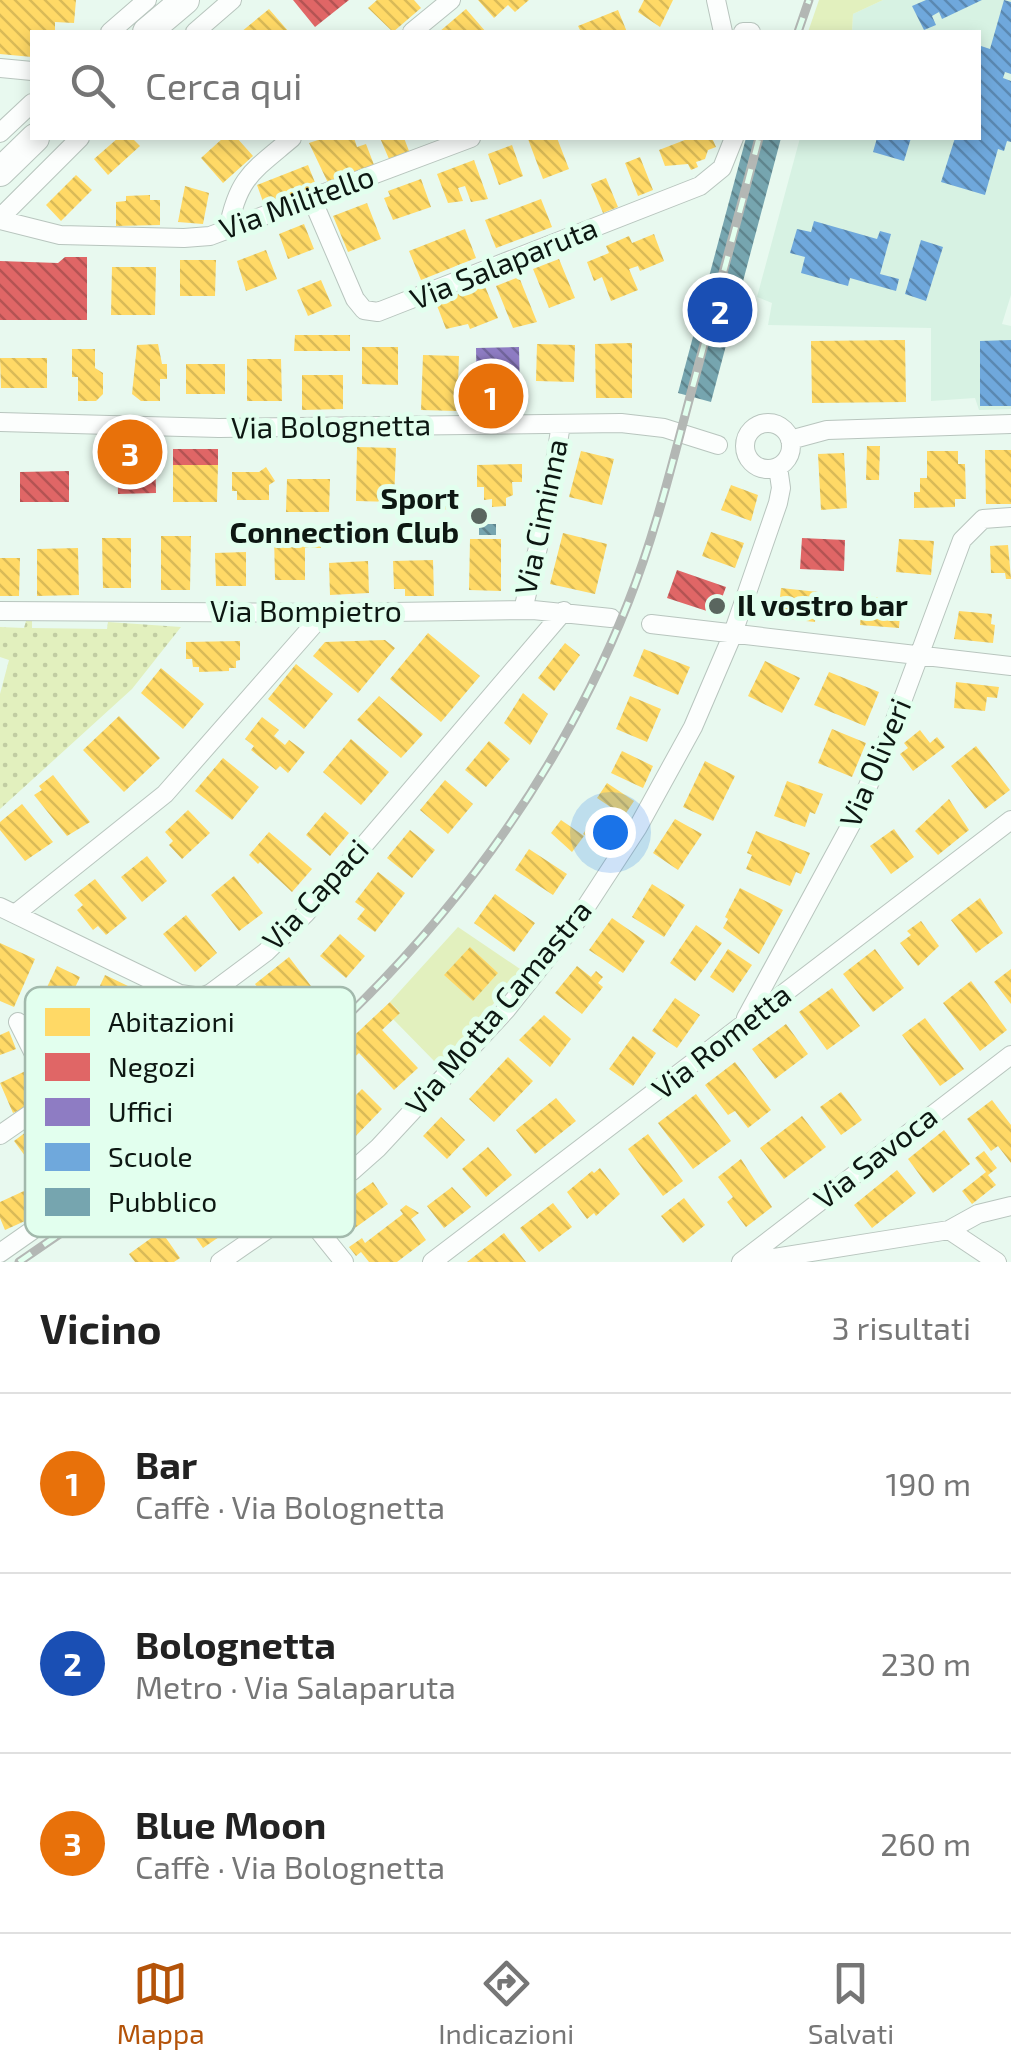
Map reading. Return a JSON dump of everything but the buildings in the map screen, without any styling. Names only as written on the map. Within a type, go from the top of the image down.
[{"type":"main road","points":[[127,30],[185,0]]},
{"type":"main road","points":[[0,172],[33,140]]},
{"type":"street","points":[[127,30],[147,0]]},
{"type":"street","points":[[197,30],[232,0]]},
{"type":"street","points":[[414,30],[451,0]]},
{"type":"street","points":[[716,0],[722,30]]},
{"type":"street","points":[[0,68],[30,71]]},
{"type":"street","points":[[0,133],[30,105]]},
{"type":"street","points":[[0,219],[78,140]]},
{"type":"street","points":[[228,230],[242,182],[290,140]]},
{"type":"street","name":"Via Militello","points":[[0,219],[45,234],[184,238],[228,230],[466,140]]},
{"type":"street","name":"Via Salaparuta","points":[[312,199],[355,299],[368,311],[382,312],[700,186],[722,168],[733,140]]},
{"type":"street","name":"Via Bolognetta","points":[[0,422],[219,428],[643,425],[718,445],[755,465]]},
{"type":"street","points":[[718,445],[747,436],[766,423],[782,427],[790,440],[789,456],[778,467],[755,465],[746,452],[747,436]]},
{"type":"street","name":"Via Ciminna","points":[[522,610],[548,506],[561,424]]},
{"type":"street","points":[[790,440],[827,430],[1011,424]]},
{"type":"street","name":"Via Motta Camastra","points":[[355,1168],[478,1042],[560,942],[625,849],[697,718],[732,636],[778,504],[778,467]]},
{"type":"street","name":"Via Oliveri","points":[[740,1027],[849,830],[962,540],[983,520],[1011,518]]},
{"type":"street","name":"Via Bompietro","points":[[0,611],[324,614],[522,610],[611,618]]},
{"type":"street","name":"Via Capaci","points":[[220,987],[266,952],[300,918],[564,612]]},
{"type":"street","points":[[8,911],[165,794],[207,751],[324,614]]},
{"type":"street","points":[[650,624],[1011,666]]},
{"type":"street","name":"Via Rometta","points":[[432,1262],[1011,820]]},
{"type":"street","name":"Via Capaci","points":[[8,911],[165,987]]},
{"type":"street","points":[[18,1022],[25,1035]]},
{"type":"street","name":"Via Savoca","points":[[745,1262],[1011,1055]]},
{"type":"street","points":[[0,1135],[25,1117]]},
{"type":"street","points":[[745,1262],[950,1230],[978,1214],[1011,1206]]},
{"type":"street","points":[[950,1230],[997,1262]]},
{"type":"street","points":[[1,1249],[25,1233]]},
{"type":"street","name":"Via Motta Camastra","points":[[220,1262],[255,1237]]},
{"type":"street","points":[[324,1237],[344,1262]]},
{"type":"shaded area","points":[[883,0],[1011,0],[1011,295],[1002,324],[1011,326],[1011,409],[979,410],[975,398],[931,401],[931,328],[768,325],[772,303],[757,297],[799,140],[981,140],[981,30],[852,30],[853,14]]},
{"type":"green space","points":[[819,0],[883,0],[853,14],[852,30],[809,30]]},
{"type":"green space","points":[[26,621],[32,621],[32,628],[107,629],[108,622],[181,627],[132,689],[0,809],[0,694],[9,660],[0,657],[0,627],[24,628]]},
{"type":"green space","points":[[458,927],[523,971],[438,1065],[393,1019],[400,1012],[390,1002]]},
{"type":"railway","points":[[799,30],[809,0]]},
{"type":"railway","points":[[355,1008],[448,906],[492,850],[531,792],[600,668],[655,525],[758,140]]},
{"type":"railway","points":[[19,1262],[56,1237]]},
{"type":"place","name":"Bolognetta","points":[[720,310]]},
{"type":"place","name":"Bar","points":[[491,396]]},
{"type":"place","name":"Blue Moon","points":[[130,452]]},
{"type":"place","name":"Sport Connection Club","points":[[479,516]]},
{"type":"place","name":"Il vostro bar","points":[[717,606]]}]
